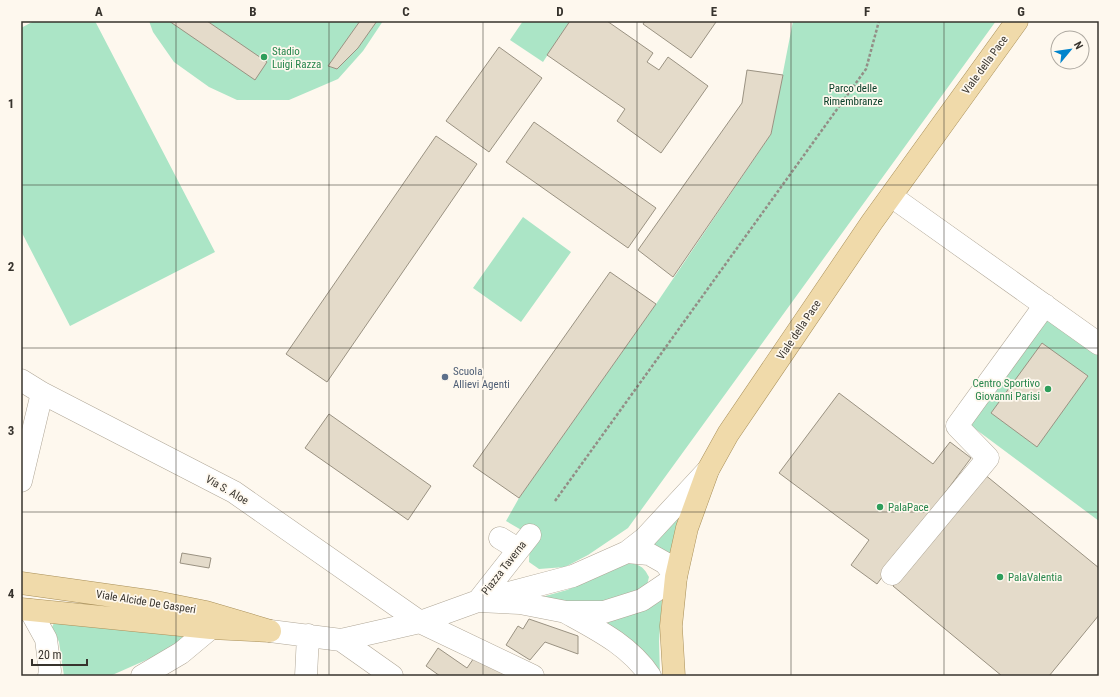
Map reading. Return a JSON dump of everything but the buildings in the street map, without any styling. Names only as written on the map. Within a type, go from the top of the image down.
[{"type":"main road","name":"Viale della Pace","points":[[674,676],[671,626],[676,577],[687,528],[708,470],[728,434],[891,196],[1017,21]]},
{"type":"main road","name":"Viale Alcide De Gasperi","points":[[21,584],[163,604],[206,612],[270,631]]},
{"type":"main road","name":"Viale Alcide De Gasperi","points":[[25,609],[211,628],[270,631]]},
{"type":"street","points":[[891,196],[1099,344]]},
{"type":"street","points":[[892,574],[988,458],[957,426],[1044,305]]},
{"type":"street","name":"Via S. Aloe","points":[[21,380],[42,393],[234,492],[420,622],[533,676]]},
{"type":"street","points":[[21,481],[42,393]]},
{"type":"street","name":"Viale Alcide De Gasperi","points":[[270,631],[341,640],[420,622],[478,601],[573,576],[627,552],[645,538],[708,470]]},
{"type":"street","name":"Piazza Taverna","points":[[478,601],[524,542],[500,538]]},
{"type":"street","points":[[478,601],[520,603],[566,612],[604,612],[642,600],[676,577],[665,563],[649,554],[627,552]]},
{"type":"street","points":[[25,609],[46,639],[50,671],[49,676]]},
{"type":"street","points":[[566,612],[614,639],[644,667],[650,676]]},
{"type":"street","points":[[142,676],[182,653],[211,628]]},
{"type":"street","points":[[306,676],[308,635]]},
{"type":"street","points":[[341,640],[392,676]]},
{"type":"path","points":[[555,502],[866,69],[879,21]]},
{"type":"green space","points":[[34,21],[95,21],[215,252],[70,326],[21,231],[21,28]]},
{"type":"green space","name":"Stadio Luigi Razza","points":[[149,21],[383,21],[363,51],[338,79],[289,100],[237,100],[209,87],[174,62],[153,32]]},
{"type":"green space","points":[[523,21],[570,21],[543,62],[510,40]]},
{"type":"green space","name":"Parco delle Rimembranze","points":[[793,21],[996,21],[628,528],[588,555],[565,567],[539,569],[529,562],[530,535],[506,521],[519,498],[656,304],[771,134]]},
{"type":"green space","points":[[523,217],[571,252],[521,322],[473,288]]},
{"type":"green space","name":"Centro Sportivo Giovanni Parisi","points":[[1050,316],[1099,352],[1099,521],[970,425]]},
{"type":"green space","points":[[680,514],[683,516],[668,561],[645,548]]},
{"type":"green space","points":[[625,563],[640,566],[645,570],[649,577],[647,585],[639,591],[597,604],[531,600],[567,590]]},
{"type":"green space","points":[[662,600],[659,641],[660,676],[594,622],[647,608]]},
{"type":"green space","points":[[55,621],[187,637],[187,642],[110,676],[64,676],[59,642],[52,627]]},
{"type":"place","name":"Stadio Luigi Razza","points":[[264,57]]},
{"type":"place","name":"Scuola Allievi Agenti","points":[[445,377]]},
{"type":"place","name":"Centro Sportivo Giovanni Parisi","points":[[1048,389]]},
{"type":"place","name":"PalaPace","points":[[880,507]]},
{"type":"place","name":"PalaValentia","points":[[1000,577]]}]
